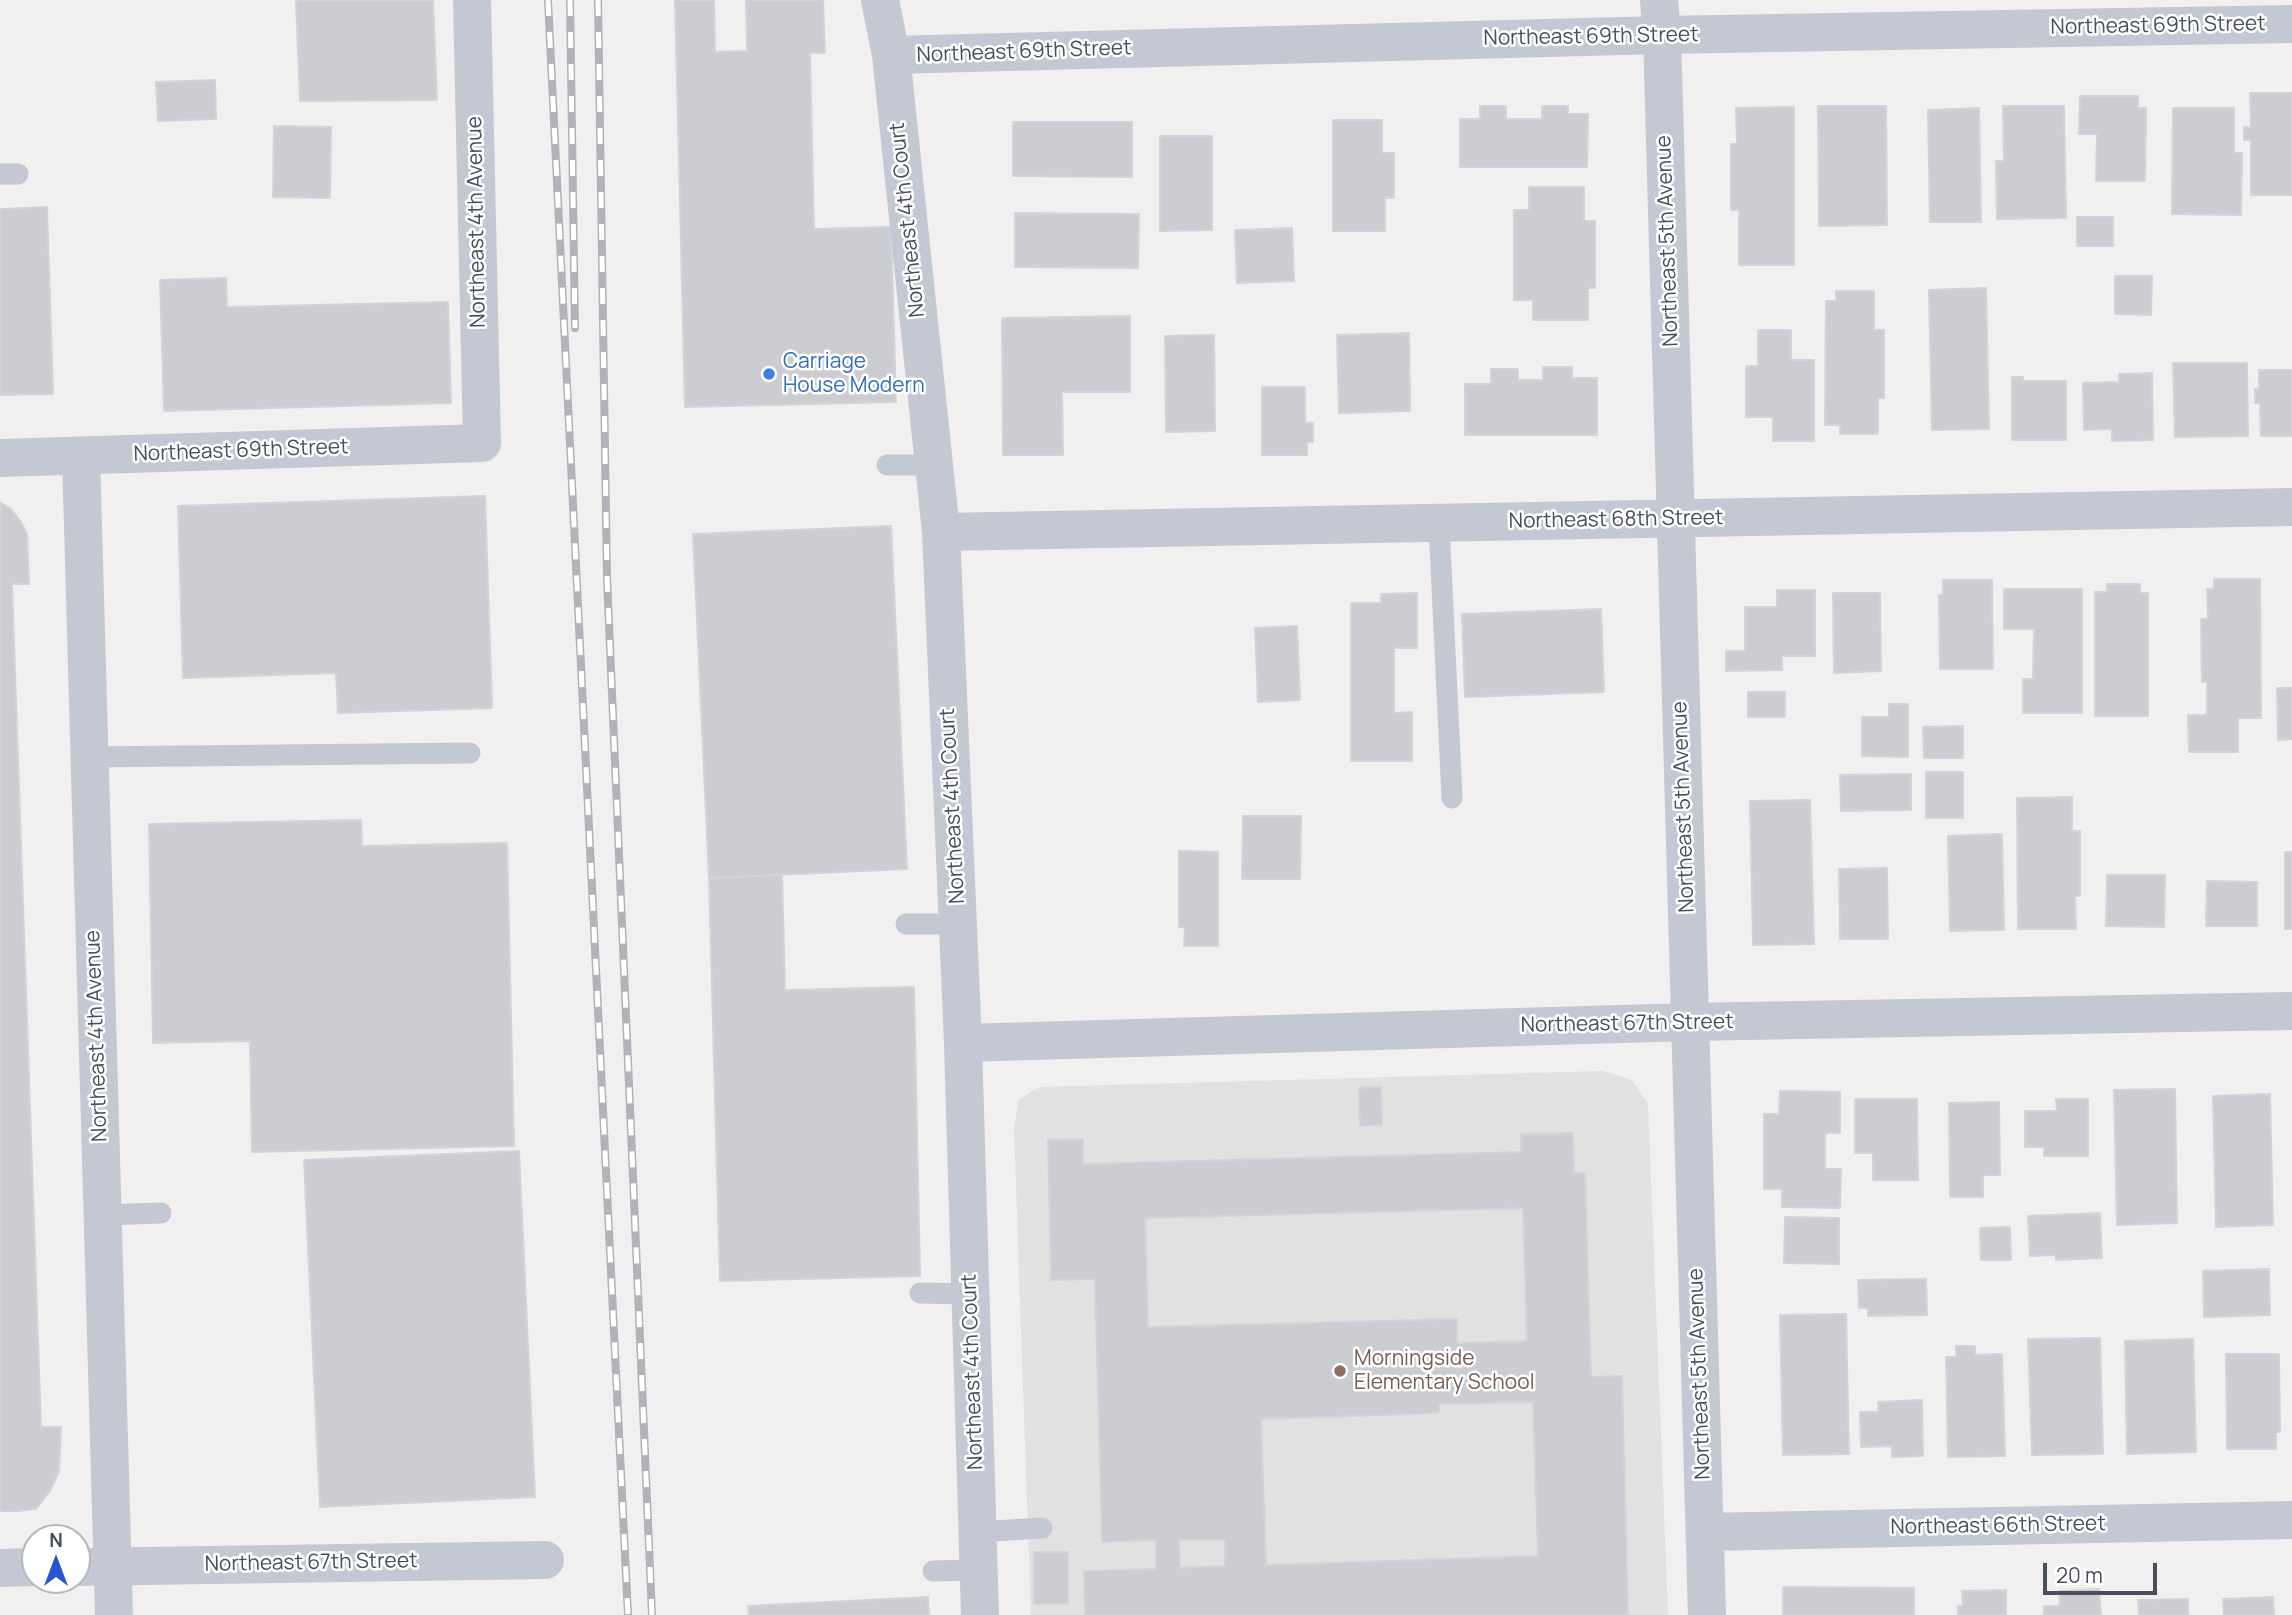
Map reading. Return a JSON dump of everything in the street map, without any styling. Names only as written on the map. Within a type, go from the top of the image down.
[{"type":"street","name":"Northeast 4th Avenue","points":[[472,0],[482,443]]},
{"type":"street","name":"Northeast 4th Court","points":[[880,0],[891,55],[941,533],[963,1043],[980,1615]]},
{"type":"street","name":"Northeast 69th Street","points":[[891,55],[1660,17],[2292,24]]},
{"type":"street","name":"Northeast 5th Avenue","points":[[1660,17],[1707,1615]]},
{"type":"street","name":"Northeast 69th Street","points":[[0,458],[482,443]]},
{"type":"street","name":"Northeast 4th Avenue","points":[[81,456],[102,1215],[94,1566],[114,1615]]},
{"type":"street","name":"Northeast 68th Street","points":[[941,533],[2292,508]]},
{"type":"street","name":"Northeast 67th Street","points":[[963,1043],[1690,1022],[2292,1012]]},
{"type":"street","name":"Northeast 66th Street","points":[[1705,1532],[2292,1520]]},
{"type":"street","name":"Northeast 67th Street","points":[[94,1566],[545,1560]]},
{"type":"street","points":[[0,1568],[21,1567]]},
{"type":"lane","points":[[887,465],[934,465]]},
{"type":"lane","points":[[1439,524],[1452,798]]},
{"type":"lane","points":[[89,757],[470,753]]},
{"type":"lane","points":[[906,924],[958,924]]},
{"type":"lane","points":[[102,1215],[161,1213]]},
{"type":"lane","points":[[920,1293],[970,1294]]},
{"type":"lane","points":[[977,1532],[1042,1528]]},
{"type":"lane","points":[[933,1571],[978,1570]]},
{"type":"shaded area","name":"Morningside Elementary School","points":[[1603,1071],[1632,1080],[1648,1104],[1668,1615],[1031,1615],[1014,1128],[1019,1099],[1040,1087]]},
{"type":"building","points":[[296,0],[433,0],[437,100],[300,101]]},
{"type":"building","points":[[675,0],[714,0],[715,52],[747,51],[746,0],[823,0],[825,53],[810,53],[814,229],[891,227],[896,402],[685,407]]},
{"type":"building","points":[[215,80],[216,119],[158,121],[156,82]]},
{"type":"building","points":[[2250,93],[2292,93],[2292,195],[2251,195],[2251,140],[2244,140],[2244,127],[2251,127]]},
{"type":"building","points":[[2080,96],[2138,96],[2138,108],[2146,108],[2145,181],[2096,181],[2097,134],[2079,134]]},
{"type":"building","points":[[1480,106],[1506,106],[1506,119],[1542,119],[1542,106],[1568,106],[1568,114],[1588,114],[1587,167],[1460,167],[1460,119],[1480,119]]},
{"type":"building","points":[[1818,106],[1886,106],[1887,225],[1819,226]]},
{"type":"building","points":[[2003,106],[2064,106],[2066,218],[1997,219],[1996,161],[2004,161]]},
{"type":"building","points":[[1794,107],[1794,265],[1739,265],[1739,210],[1731,210],[1731,144],[1737,144],[1736,108]]},
{"type":"building","points":[[1979,108],[1981,222],[1930,222],[1928,110]]},
{"type":"building","points":[[2173,108],[2234,108],[2234,153],[2242,153],[2241,215],[2172,214]]},
{"type":"building","points":[[1333,120],[1382,120],[1382,153],[1394,153],[1394,198],[1385,198],[1385,231],[1333,231]]},
{"type":"building","points":[[1013,122],[1132,122],[1132,177],[1013,176]]},
{"type":"building","points":[[274,126],[331,127],[330,198],[273,197]]},
{"type":"building","points":[[1160,136],[1212,136],[1212,230],[1160,231]]},
{"type":"building","points":[[1529,187],[1584,187],[1584,221],[1595,221],[1595,288],[1588,288],[1588,320],[1533,320],[1533,300],[1514,300],[1514,210],[1529,210]]},
{"type":"building","points":[[47,207],[53,394],[0,395],[0,209]]},
{"type":"building","points":[[1015,213],[1139,214],[1138,268],[1015,267]]},
{"type":"building","points":[[2077,217],[2113,217],[2113,246],[2077,246]]},
{"type":"building","points":[[1292,228],[1294,281],[1237,283],[1235,230]]},
{"type":"building","points":[[2115,276],[2152,276],[2151,315],[2115,314]]},
{"type":"building","points":[[226,278],[227,307],[448,302],[451,403],[164,411],[160,280]]},
{"type":"building","points":[[1986,288],[1989,429],[1932,430],[1929,290]]},
{"type":"building","points":[[1836,291],[1874,291],[1874,330],[1884,330],[1884,398],[1878,398],[1878,434],[1840,434],[1840,425],[1825,425],[1826,301],[1836,301]]},
{"type":"building","points":[[1130,316],[1130,392],[1062,392],[1063,455],[1003,455],[1002,318]]},
{"type":"building","points":[[1758,330],[1791,330],[1791,360],[1814,360],[1814,441],[1773,441],[1773,417],[1746,417],[1746,366],[1758,366]]},
{"type":"building","points":[[1409,333],[1410,411],[1339,413],[1337,335]]},
{"type":"building","points":[[1214,335],[1215,431],[1166,432],[1165,336]]},
{"type":"building","points":[[2173,363],[2247,363],[2248,436],[2175,437]]},
{"type":"building","points":[[1543,367],[1572,367],[1572,378],[1597,378],[1597,435],[1465,435],[1465,384],[1491,384],[1491,369],[1518,369],[1518,380],[1543,380]]},
{"type":"building","points":[[2259,370],[2292,370],[2292,436],[2261,436],[2260,403],[2255,403],[2255,389],[2259,389]]},
{"type":"building","points":[[2152,373],[2153,440],[2112,441],[2112,429],[2084,430],[2083,383],[2119,382],[2119,374]]},
{"type":"building","points":[[2012,377],[2023,377],[2023,381],[2066,381],[2066,440],[2012,440]]},
{"type":"building","points":[[1262,387],[1305,387],[1305,423],[1313,423],[1313,442],[1307,442],[1307,455],[1262,455]]},
{"type":"building","points":[[485,496],[492,708],[338,713],[336,673],[183,678],[178,506]]},
{"type":"building","points":[[0,503],[10,508],[27,534],[29,584],[12,584],[41,1427],[61,1427],[59,1471],[50,1491],[36,1509],[17,1511],[0,1511]]},
{"type":"building","points":[[891,526],[907,869],[709,878],[693,534]]},
{"type":"building","points":[[2214,579],[2260,579],[2261,718],[2238,718],[2238,752],[2189,752],[2188,715],[2207,715],[2207,682],[2202,682],[2201,619],[2208,619],[2207,589],[2214,589]]},
{"type":"building","points":[[1943,580],[1992,580],[1993,669],[1940,669],[1939,595],[1943,595]]},
{"type":"building","points":[[2107,584],[2140,584],[2140,593],[2148,593],[2148,716],[2095,716],[2095,592],[2107,592]]},
{"type":"building","points":[[2004,589],[2082,589],[2082,713],[2023,713],[2023,679],[2033,679],[2034,629],[2004,629]]},
{"type":"building","points":[[1777,590],[1815,590],[1815,656],[1782,656],[1782,670],[1726,671],[1726,651],[1745,651],[1745,607],[1777,607]]},
{"type":"building","points":[[1417,593],[1417,648],[1394,648],[1394,713],[1412,712],[1412,761],[1351,761],[1351,603],[1381,603],[1381,594]]},
{"type":"building","points":[[1833,593],[1880,593],[1881,671],[1834,673]]},
{"type":"building","points":[[1601,609],[1604,692],[1465,697],[1462,614]]},
{"type":"building","points":[[1297,626],[1300,700],[1258,702],[1255,628]]},
{"type":"building","points":[[2277,688],[2292,688],[2292,739],[2278,740]]},
{"type":"building","points":[[1748,692],[1785,692],[1785,717],[1748,717]]},
{"type":"building","points":[[1889,704],[1908,704],[1908,757],[1862,756],[1862,717],[1889,717]]},
{"type":"building","points":[[1963,726],[1963,758],[1924,758],[1923,727]]},
{"type":"building","points":[[1926,772],[1963,772],[1963,818],[1926,818]]},
{"type":"building","points":[[1911,774],[1911,810],[1841,811],[1840,775]]},
{"type":"building","points":[[2072,797],[2072,831],[2080,831],[2080,896],[2075,896],[2076,929],[2018,929],[2017,798]]},
{"type":"building","points":[[1810,800],[1814,944],[1753,945],[1750,801]]},
{"type":"building","points":[[1243,816],[1301,816],[1300,879],[1242,879]]},
{"type":"building","points":[[361,820],[362,846],[507,843],[514,1146],[252,1152],[250,1041],[153,1043],[149,824]]},
{"type":"building","points":[[2002,834],[2004,930],[1950,931],[1948,836]]},
{"type":"building","points":[[1179,851],[1218,852],[1218,946],[1184,946],[1185,927],[1179,927]]},
{"type":"building","points":[[2285,852],[2292,852],[2292,929],[2285,929]]},
{"type":"building","points":[[1887,868],[1888,939],[1840,939],[1839,869]]},
{"type":"building","points":[[782,875],[785,990],[914,987],[920,1276],[720,1281],[709,878]]},
{"type":"building","points":[[2107,875],[2165,875],[2164,927],[2106,926]]},
{"type":"building","points":[[2207,881],[2257,882],[2257,926],[2206,926]]},
{"type":"building","points":[[1381,1087],[1382,1125],[1360,1126],[1359,1088]]},
{"type":"building","points":[[2175,1089],[2177,1223],[2117,1225],[2114,1090]]},
{"type":"building","points":[[1780,1091],[1840,1092],[1840,1133],[1825,1133],[1825,1169],[1841,1169],[1840,1208],[1782,1207],[1782,1189],[1764,1189],[1764,1114],[1779,1114]]},
{"type":"building","points":[[2270,1094],[2273,1225],[2216,1227],[2213,1096]]},
{"type":"building","points":[[1855,1099],[1917,1099],[1918,1180],[1873,1180],[1873,1153],[1855,1153]]},
{"type":"building","points":[[2056,1099],[2088,1099],[2088,1156],[2044,1156],[2044,1147],[2025,1147],[2025,1111],[2057,1111]]},
{"type":"building","points":[[1999,1102],[2000,1175],[1983,1175],[1983,1197],[1950,1197],[1949,1103]]},
{"type":"building","points":[[1573,1133],[1574,1173],[1585,1173],[1591,1377],[1622,1376],[1628,1615],[1085,1615],[1084,1571],[1156,1569],[1156,1540],[1102,1542],[1095,1279],[1051,1280],[1048,1140],[1083,1139],[1083,1164],[1521,1152],[1521,1134]],"holes":[[[1523,1208],[1527,1341],[1457,1343],[1457,1319],[1148,1327],[1145,1218]],[[1533,1402],[1538,1556],[1266,1565],[1261,1419],[1439,1413],[1439,1404]],[[1179,1540],[1225,1540],[1225,1566],[1180,1568]]]},
{"type":"building","points":[[519,1151],[535,1497],[320,1507],[304,1160]]},
{"type":"building","points":[[2100,1213],[2102,1258],[2056,1260],[2056,1255],[2030,1256],[2028,1216]]},
{"type":"building","points":[[1785,1217],[1839,1218],[1839,1264],[1784,1263]]},
{"type":"building","points":[[2010,1227],[2011,1260],[1981,1260],[1980,1228]]},
{"type":"building","points":[[2269,1269],[2270,1315],[2204,1317],[2203,1271]]},
{"type":"building","points":[[1926,1279],[1927,1315],[1868,1316],[1868,1308],[1859,1308],[1858,1280]]},
{"type":"building","points":[[1846,1314],[1849,1454],[1783,1455],[1780,1315]]},
{"type":"building","points":[[2100,1338],[2103,1454],[2032,1455],[2028,1339]]},
{"type":"building","points":[[2193,1339],[2196,1452],[2127,1454],[2125,1341]]},
{"type":"building","points":[[1956,1346],[1975,1346],[1975,1355],[2002,1354],[2005,1456],[1948,1457],[1946,1357],[1956,1357]]},
{"type":"building","points":[[2226,1354],[2279,1354],[2280,1432],[2276,1432],[2276,1449],[2227,1449]]},
{"type":"building","points":[[1922,1400],[1923,1456],[1892,1457],[1892,1446],[1861,1447],[1860,1412],[1878,1412],[1878,1402]]},
{"type":"building","points":[[1034,1552],[1068,1552],[1068,1604],[1034,1604]]},
{"type":"building","points":[[1783,1587],[1914,1588],[1914,1615],[1783,1615]]},
{"type":"building","points":[[2099,1589],[2101,1615],[2044,1615],[2044,1606],[2060,1606],[2059,1591]]},
{"type":"building","points":[[2006,1590],[2006,1615],[1958,1615],[1958,1606],[1963,1606],[1962,1591]]},
{"type":"building","points":[[928,1597],[929,1615],[749,1615],[748,1606]]},
{"type":"building","points":[[2273,1597],[2274,1615],[2224,1615],[2223,1599]]},
{"type":"building","points":[[2188,1599],[2188,1615],[2139,1615],[2138,1600]]},
{"type":"railway","points":[[548,0],[628,1615]]},
{"type":"railway","points":[[570,0],[575,328]]},
{"type":"railway","points":[[598,0],[607,578],[652,1615]]},
{"type":"place","name":"Carriage House Modern","points":[[769,374]]},
{"type":"place","name":"Morningside Elementary School","points":[[1340,1371]]}]
